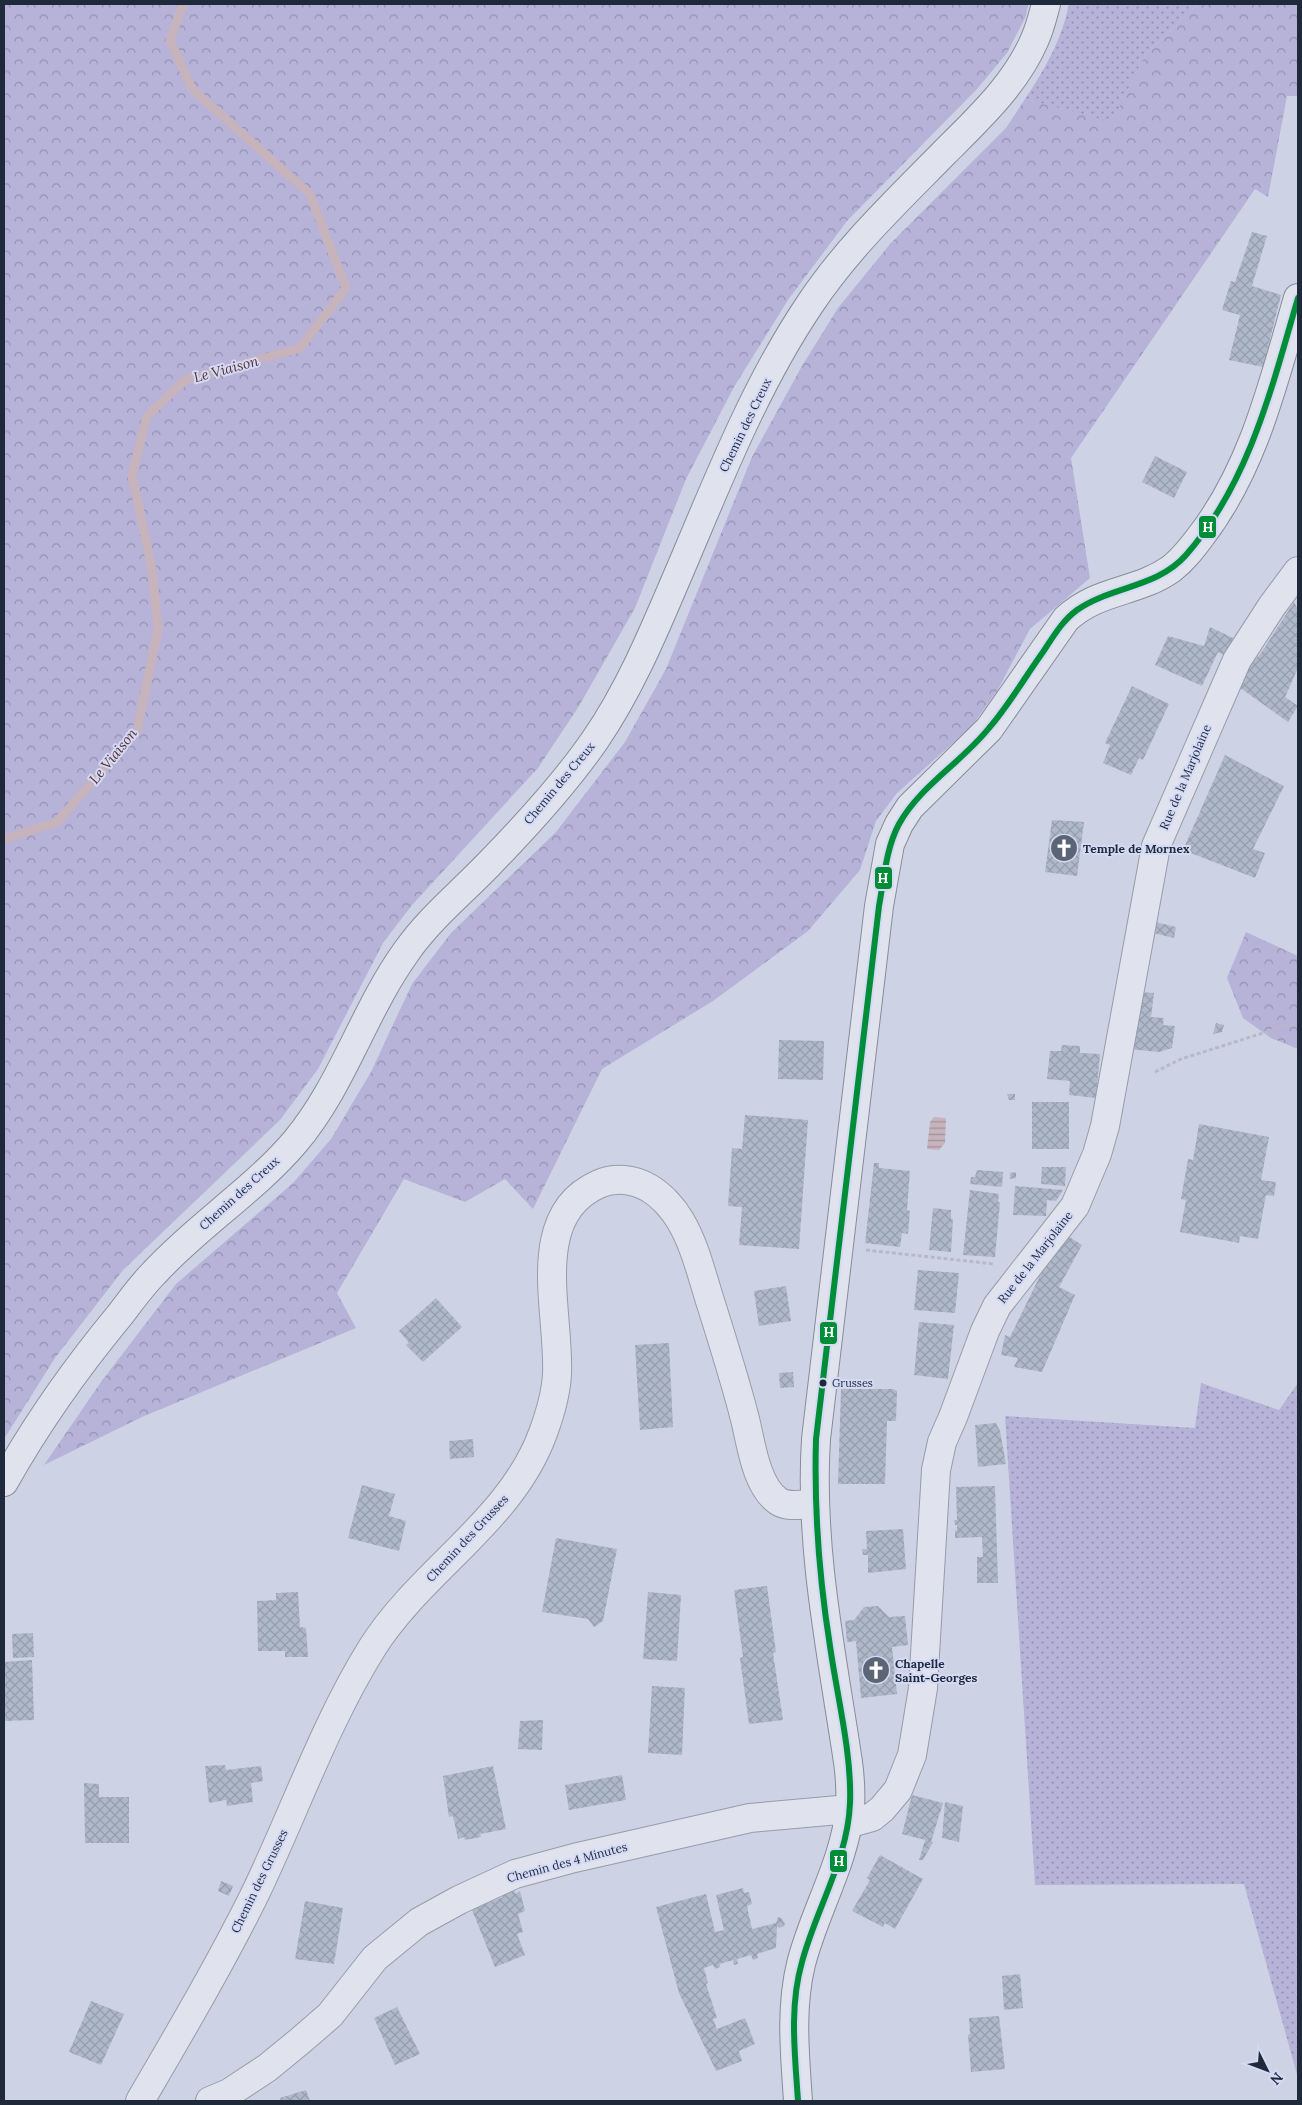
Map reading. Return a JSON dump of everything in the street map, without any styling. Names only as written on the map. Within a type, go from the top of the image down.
[{"type":"street","name":"Chemin des Creux","points":[[4,1482],[26,1443],[85,1357],[153,1274],[198,1229],[258,1180],[295,1142],[316,1114],[339,1077],[378,1000],[405,953],[433,918],[487,866],[561,785],[594,742],[619,703],[650,640],[742,426],[806,309],[831,274],[861,238],[996,100],[1020,68],[1036,37],[1046,4]]},
{"type":"street","points":[[798,2101],[794,2037],[796,1988],[801,1963],[835,1866],[848,1817],[848,1762],[817,1547],[814,1461],[819,1403],[879,906],[890,844],[899,824],[910,807],[924,791],[989,729],[1066,619],[1078,608],[1092,600],[1142,583],[1171,569],[1182,559],[1207,528],[1232,485],[1258,429],[1298,298]]},
{"type":"street","name":"Rue de la Marjolaine","points":[[848,1817],[872,1817],[882,1810],[898,1790],[912,1755],[923,1688],[937,1456],[985,1331],[997,1306],[1075,1206],[1101,1140],[1156,846],[1237,660],[1272,606],[1298,571]]},
{"type":"street","name":"Chemin des Grusses","points":[[140,2101],[210,1979],[253,1898],[340,1706],[364,1660],[385,1628],[414,1593],[487,1519],[515,1487],[543,1435],[552,1405],[557,1377],[552,1252],[562,1215],[575,1199],[590,1188],[606,1180],[630,1180],[648,1187],[662,1198],[679,1219],[696,1255],[740,1398],[757,1467],[763,1483],[772,1496],[784,1504],[814,1504]]},
{"type":"street","name":"Chemin des 4 Minutes","points":[[210,2101],[229,2093],[267,2068],[300,2041],[330,2015],[375,1958],[419,1922],[459,1900],[507,1878],[574,1858],[750,1818],[848,1817]]},
{"type":"path","points":[[1155,1072],[1181,1059],[1298,1022]]},
{"type":"path","points":[[838,1248],[1026,1268]]},
{"type":"green space","points":[[4,4],[1028,4],[1026,16],[1007,53],[977,89],[847,221],[788,300],[734,387],[686,479],[635,608],[579,706],[538,768],[412,905],[383,943],[318,1069],[280,1120],[123,1270],[55,1358],[4,1439]]},
{"type":"green space","points":[[1069,4],[1198,4],[1145,55],[1112,123],[1025,99],[1052,53],[1062,29]]},
{"type":"green space","points":[[1198,4],[1298,4],[1298,96],[1287,96],[1268,197],[1255,189],[1071,458],[1090,578],[1030,629],[997,691],[971,727],[897,793],[876,821],[860,870],[808,931],[713,1001],[602,1069],[533,1209],[505,1179],[465,1202],[404,1179],[337,1293],[356,1328],[142,1417],[44,1465],[101,1382],[176,1284],[293,1183],[331,1139],[371,1072],[412,984],[451,933],[556,832],[625,742],[666,669],[752,457],[802,366],[838,308],[890,244],[1006,128],[1025,99],[1112,122],[1145,55]]},
{"type":"green space","points":[[1246,932],[1298,956],[1298,1049],[1271,1038],[1243,1018],[1227,978]]},
{"type":"green space","points":[[1201,1383],[1279,1410],[1298,1383],[1298,2078],[1244,1884],[1035,1885],[1005,1416],[1195,1428]]},
{"type":"shaded area","points":[[934,1117],[946,1118],[945,1143],[939,1150],[927,1149],[930,1122]]},
{"type":"building","points":[[1252,232],[1267,236],[1252,286],[1281,295],[1263,367],[1229,360],[1240,315],[1222,310],[1231,281],[1235,282]]},
{"type":"building","points":[[1155,456],[1187,472],[1174,498],[1142,482]]},
{"type":"building","points":[[1294,602],[1298,610],[1298,668],[1285,697],[1298,706],[1288,722],[1236,685],[1245,671],[1261,653]]},
{"type":"building","points":[[1210,627],[1235,639],[1227,657],[1218,652],[1202,686],[1155,665],[1168,636],[1204,646]]},
{"type":"building","points":[[1132,686],[1169,704],[1143,760],[1139,758],[1131,775],[1103,763],[1110,745],[1105,743]]},
{"type":"building","points":[[1225,755],[1284,786],[1253,849],[1265,853],[1255,878],[1183,850]]},
{"type":"building","name":"Temple de Mornex","points":[[1052,820],[1084,822],[1077,876],[1045,872]]},
{"type":"building","points":[[1151,921],[1176,927],[1174,938],[1149,932]]},
{"type":"building","points":[[1139,992],[1154,993],[1151,1017],[1164,1018],[1163,1025],[1175,1026],[1172,1048],[1159,1052],[1129,1049]]},
{"type":"building","points":[[1216,1023],[1224,1025],[1222,1032],[1213,1034]]},
{"type":"building","points":[[779,1040],[824,1041],[823,1080],[778,1079]]},
{"type":"building","points":[[1062,1045],[1080,1046],[1080,1053],[1100,1054],[1096,1098],[1069,1095],[1070,1081],[1047,1079],[1050,1051],[1061,1051]]},
{"type":"building","points":[[1007,1094],[1015,1094],[1015,1100],[1009,1100]]},
{"type":"building","points":[[1032,1102],[1069,1102],[1069,1149],[1032,1149]]},
{"type":"building","points":[[745,1115],[808,1120],[799,1249],[739,1245],[742,1207],[728,1206],[732,1148],[742,1149]]},
{"type":"building","points":[[1199,1124],[1269,1137],[1261,1180],[1276,1182],[1274,1196],[1266,1195],[1258,1239],[1240,1236],[1239,1243],[1180,1232],[1186,1200],[1181,1199],[1188,1159],[1193,1160]]},
{"type":"building","points":[[874,1163],[879,1163],[879,1168],[910,1171],[907,1210],[910,1211],[908,1234],[902,1233],[900,1247],[865,1243]]},
{"type":"building","points":[[1042,1167],[1066,1167],[1065,1186],[1041,1184]]},
{"type":"building","points":[[977,1170],[1003,1172],[1002,1187],[970,1184],[971,1177],[975,1177]]},
{"type":"building","points":[[1016,1172],[1016,1178],[1010,1179],[1010,1173]]},
{"type":"building","points":[[1015,1186],[1063,1190],[1056,1201],[1047,1200],[1046,1216],[1013,1215]]},
{"type":"building","points":[[970,1190],[999,1194],[998,1202],[1000,1202],[995,1257],[963,1255]]},
{"type":"building","points":[[933,1208],[951,1210],[951,1219],[953,1219],[951,1252],[929,1250]]},
{"type":"building","points":[[1065,1234],[1082,1245],[1059,1287],[1075,1295],[1042,1372],[1014,1367],[1018,1358],[1001,1355],[1005,1335],[1010,1337],[1039,1278],[1032,1273]]},
{"type":"building","points":[[918,1270],[959,1273],[955,1313],[914,1310]]},
{"type":"building","points":[[786,1286],[791,1321],[759,1326],[754,1291]]},
{"type":"building","points":[[436,1298],[462,1327],[423,1362],[406,1345],[409,1343],[399,1331]]},
{"type":"building","points":[[919,1322],[954,1325],[948,1379],[914,1375]]},
{"type":"building","points":[[669,1343],[673,1427],[640,1430],[635,1345]]},
{"type":"building","points":[[793,1372],[794,1387],[780,1388],[779,1373]]},
{"type":"building","points":[[841,1389],[893,1389],[897,1391],[896,1421],[887,1421],[885,1484],[838,1484]]},
{"type":"building","points":[[996,1423],[1000,1431],[1006,1464],[978,1467],[975,1425]]},
{"type":"building","points":[[473,1439],[474,1457],[450,1459],[449,1441]]},
{"type":"building","points":[[362,1485],[395,1494],[389,1516],[406,1521],[399,1551],[348,1538]]},
{"type":"building","points":[[995,1486],[998,1583],[977,1583],[977,1557],[983,1557],[982,1537],[955,1538],[955,1531],[957,1530],[954,1520],[957,1520],[956,1487]]},
{"type":"building","points":[[903,1529],[906,1569],[868,1573],[868,1555],[863,1555],[862,1549],[867,1549],[866,1531]]},
{"type":"building","points":[[556,1538],[617,1549],[603,1621],[594,1627],[588,1619],[542,1612]]},
{"type":"building","points":[[767,1586],[776,1652],[773,1653],[783,1720],[749,1724],[740,1658],[743,1657],[734,1590]]},
{"type":"building","points":[[298,1592],[300,1627],[306,1628],[308,1657],[285,1657],[285,1651],[258,1651],[257,1601],[276,1600],[276,1593]]},
{"type":"building","points":[[648,1592],[681,1595],[677,1661],[643,1659]]},
{"type":"building","name":"Chapelle Saint-Georges","points":[[878,1606],[889,1617],[905,1616],[908,1645],[892,1647],[897,1694],[861,1698],[856,1641],[847,1642],[845,1621],[854,1620],[864,1607]]},
{"type":"building","points":[[33,1633],[34,1657],[13,1658],[12,1634]]},
{"type":"building","points":[[32,1660],[34,1720],[4,1721],[4,1662]]},
{"type":"building","points":[[652,1686],[685,1688],[682,1755],[648,1753]]},
{"type":"building","points":[[543,1720],[542,1750],[518,1749],[520,1721]]},
{"type":"building","points":[[225,1765],[226,1770],[261,1766],[263,1781],[251,1783],[253,1802],[227,1806],[226,1800],[209,1803],[205,1766]]},
{"type":"building","points":[[493,1766],[506,1829],[480,1834],[481,1837],[465,1840],[464,1837],[458,1839],[453,1816],[449,1817],[443,1776]]},
{"type":"building","points":[[622,1775],[626,1800],[569,1810],[565,1785]]},
{"type":"building","points":[[84,1783],[99,1784],[99,1797],[129,1797],[129,1843],[85,1843]]},
{"type":"building","points":[[912,1795],[943,1803],[931,1842],[933,1842],[923,1860],[919,1860],[925,1840],[902,1834]]},
{"type":"building","points":[[945,1802],[963,1806],[959,1842],[942,1838]]},
{"type":"building","points":[[880,1855],[923,1879],[895,1929],[885,1923],[883,1927],[852,1911],[870,1880],[867,1878]]},
{"type":"building","points":[[221,1881],[233,1886],[229,1896],[218,1891]]},
{"type":"building","points":[[512,1886],[516,1894],[520,1891],[525,1911],[518,1914],[523,1932],[517,1934],[525,1955],[495,1967],[472,1910],[475,1908],[474,1905],[480,1903],[482,1905],[503,1897],[501,1891]]},
{"type":"building","points":[[743,1888],[744,1893],[749,1892],[752,1904],[747,1906],[752,1929],[776,1923],[778,1917],[785,1923],[784,1926],[779,1928],[777,1926],[776,1948],[757,1954],[758,1958],[753,1960],[751,1955],[737,1959],[738,1964],[734,1965],[733,1960],[720,1964],[720,1967],[715,1969],[713,1965],[704,1968],[708,1983],[706,1984],[717,2018],[713,2019],[717,2029],[745,2018],[755,2044],[739,2051],[742,2061],[716,2071],[679,1993],[656,1907],[706,1894],[715,1932],[724,1930],[716,1895]]},
{"type":"building","points":[[305,1901],[343,1908],[334,1964],[295,1959]]},
{"type":"building","points":[[1020,1974],[1023,2008],[1004,2010],[1002,1976]]},
{"type":"building","points":[[91,2001],[124,2014],[101,2065],[69,2052]]},
{"type":"building","points":[[397,2007],[420,2054],[395,2065],[374,2018]]},
{"type":"building","points":[[999,2016],[1005,2069],[971,2072],[968,2035],[970,2034],[969,2018]]},
{"type":"building","points":[[306,2090],[310,2101],[281,2101],[280,2098]]},
{"type":"waterway","name":"Le Viaison","points":[[4,839],[57,822],[137,731],[158,629],[152,569],[132,475],[147,416],[185,380],[300,348],[346,288],[310,194],[192,89],[170,40],[183,4]]},
{"type":"transit line","name":"H","points":[[798,2101],[794,2031],[795,1996],[808,1942],[844,1844],[850,1803],[849,1765],[826,1620],[820,1569],[816,1491],[816,1439],[879,906],[891,843],[899,824],[908,810],[989,728],[1067,619],[1090,602],[1162,574],[1186,555],[1208,527],[1242,466],[1256,433],[1298,298]]},
{"type":"place","name":"Temple de Mornex","points":[[1064,848]]},
{"type":"place","name":"Grusses","points":[[823,1383]]},
{"type":"place","name":"Chapelle Saint-Georges","points":[[876,1670]]}]
